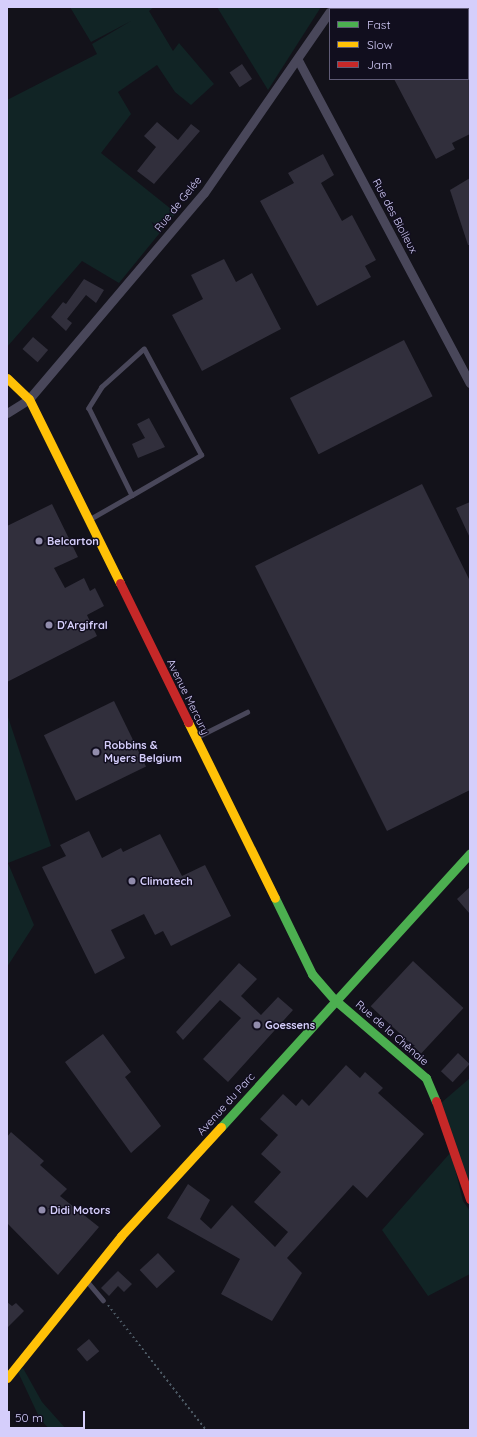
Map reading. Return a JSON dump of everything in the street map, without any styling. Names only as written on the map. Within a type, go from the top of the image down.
[{"type":"street","name":"Rue de Gelée","points":[[7,413],[29,399],[204,193],[298,60],[329,12]]},
{"type":"street","name":"Rue des Biolleux","points":[[298,60],[470,383]]},
{"type":"street","name":"Avenue Mercury","points":[[7,378],[29,399],[312,974],[335,1000]]},
{"type":"street","name":"Avenue du Parc","points":[[7,1378],[84,1279],[335,1000],[470,853]]},
{"type":"street","name":"Rue de la Chênaie","points":[[335,1000],[426,1078],[446,1123],[470,1199]]},
{"type":"lane","points":[[89,520],[132,495],[200,455],[144,348],[102,387],[89,408],[132,495]]},
{"type":"lane","points":[[195,738],[247,712]]},
{"type":"lane","points":[[84,1279],[103,1300]]},
{"type":"path","points":[[103,1300],[206,1430]]},
{"type":"green space","points":[[70,7],[154,7],[149,11],[173,51],[179,43],[214,84],[191,105],[175,92],[157,65],[118,92],[131,114],[101,153],[176,213],[119,283],[82,261],[7,347],[7,100],[97,54],[92,44],[131,21],[91,42]]},
{"type":"green space","points":[[217,7],[321,7],[268,90]]},
{"type":"green space","points":[[7,714],[51,846],[8,863],[34,925],[7,967]]},
{"type":"green space","points":[[470,1078],[470,1197],[441,1103]]},
{"type":"green space","points":[[451,1152],[463,1201],[470,1211],[470,1274],[428,1296],[382,1230]]},
{"type":"green space","points":[[23,1368],[42,1402],[67,1430],[50,1430],[40,1419],[18,1372]]},
{"type":"building","points":[[242,64],[252,79],[240,87],[230,72]]},
{"type":"building","points":[[470,79],[470,134],[452,143],[455,149],[436,159],[395,80]]},
{"type":"building","points":[[157,122],[178,140],[191,124],[200,131],[154,184],[137,171],[156,147],[144,136]]},
{"type":"building","points":[[323,154],[334,175],[321,183],[342,221],[352,215],[376,260],[365,266],[371,277],[317,306],[260,201],[294,183],[288,173]]},
{"type":"building","points":[[470,178],[470,245],[468,245],[450,190]]},
{"type":"building","points":[[224,259],[236,282],[252,273],[281,329],[202,371],[172,315],[203,299],[191,275]]},
{"type":"building","points":[[84,279],[104,290],[96,303],[86,295],[67,319],[72,323],[66,331],[51,317],[63,302],[66,304]]},
{"type":"building","points":[[33,337],[48,350],[38,362],[23,349]]},
{"type":"building","points":[[404,340],[433,396],[319,454],[290,398]]},
{"type":"building","points":[[149,418],[165,447],[138,458],[132,444],[145,438],[137,424]]},
{"type":"building","points":[[422,484],[470,581],[470,790],[387,831],[255,566]]},
{"type":"building","points":[[470,502],[470,538],[456,508]]},
{"type":"building","points":[[52,504],[78,557],[54,568],[65,588],[84,578],[90,591],[95,588],[104,606],[87,615],[97,636],[7,682],[7,526]]},
{"type":"building","name":"Robbins & Myers Belgium","points":[[114,701],[146,767],[76,801],[44,735]]},
{"type":"building","name":"Climatech","points":[[89,831],[102,858],[121,848],[123,852],[160,834],[182,876],[205,865],[231,916],[171,946],[163,931],[155,935],[144,914],[111,930],[125,958],[95,974],[42,867],[66,856],[60,845]]},
{"type":"building","points":[[470,887],[470,914],[457,899]]},
{"type":"building","points":[[413,961],[463,1008],[421,1053],[371,1006]]},
{"type":"building","name":"Goessens","points":[[239,963],[257,979],[241,996],[261,1015],[278,997],[293,1010],[228,1082],[203,1059],[241,1018],[220,1000],[183,1040],[176,1032]]},
{"type":"building","points":[[103,1034],[131,1072],[125,1077],[161,1126],[131,1153],[65,1062]]},
{"type":"building","points":[[458,1053],[470,1064],[453,1082],[441,1071]]},
{"type":"building","points":[[346,1065],[360,1078],[365,1072],[383,1088],[378,1093],[424,1134],[367,1198],[353,1185],[287,1258],[302,1273],[272,1321],[221,1294],[240,1259],[167,1218],[188,1184],[210,1200],[200,1219],[211,1229],[232,1205],[275,1247],[288,1232],[254,1202],[281,1172],[261,1154],[278,1135],[260,1119],[283,1094],[296,1106],[302,1099],[309,1106]]},
{"type":"building","name":"Didi Motors","points":[[11,1132],[44,1161],[40,1165],[67,1189],[60,1196],[99,1227],[58,1275],[7,1223],[7,1137]]},
{"type":"building","points":[[158,1253],[175,1271],[157,1288],[140,1270]]},
{"type":"building","points":[[118,1271],[132,1284],[124,1292],[118,1286],[109,1296],[101,1288]]},
{"type":"building","points":[[7,1302],[12,1306],[16,1303],[24,1311],[7,1328]]},
{"type":"building","points":[[89,1339],[99,1351],[87,1362],[77,1349]]},
{"type":"traffic: fast","points":[[221,1127],[470,853]]},
{"type":"traffic: fast","points":[[275,898],[312,974],[335,1000],[426,1078],[436,1101]]},
{"type":"traffic: slow","points":[[7,378],[29,399],[120,583]]},
{"type":"traffic: slow","points":[[188,722],[275,898]]},
{"type":"traffic: slow","points":[[7,1378],[121,1236],[221,1127]]},
{"type":"traffic: jam","points":[[120,583],[188,722]]},
{"type":"traffic: jam","points":[[436,1101],[470,1199]]},
{"type":"place","name":"Belcarton","points":[[39,541]]},
{"type":"place","name":"D'Argifral","points":[[49,625]]},
{"type":"place","name":"Robbins & Myers Belgium","points":[[96,752]]},
{"type":"place","name":"Climatech","points":[[132,881]]},
{"type":"place","name":"Goessens","points":[[257,1025]]},
{"type":"place","name":"Didi Motors","points":[[42,1210]]}]
